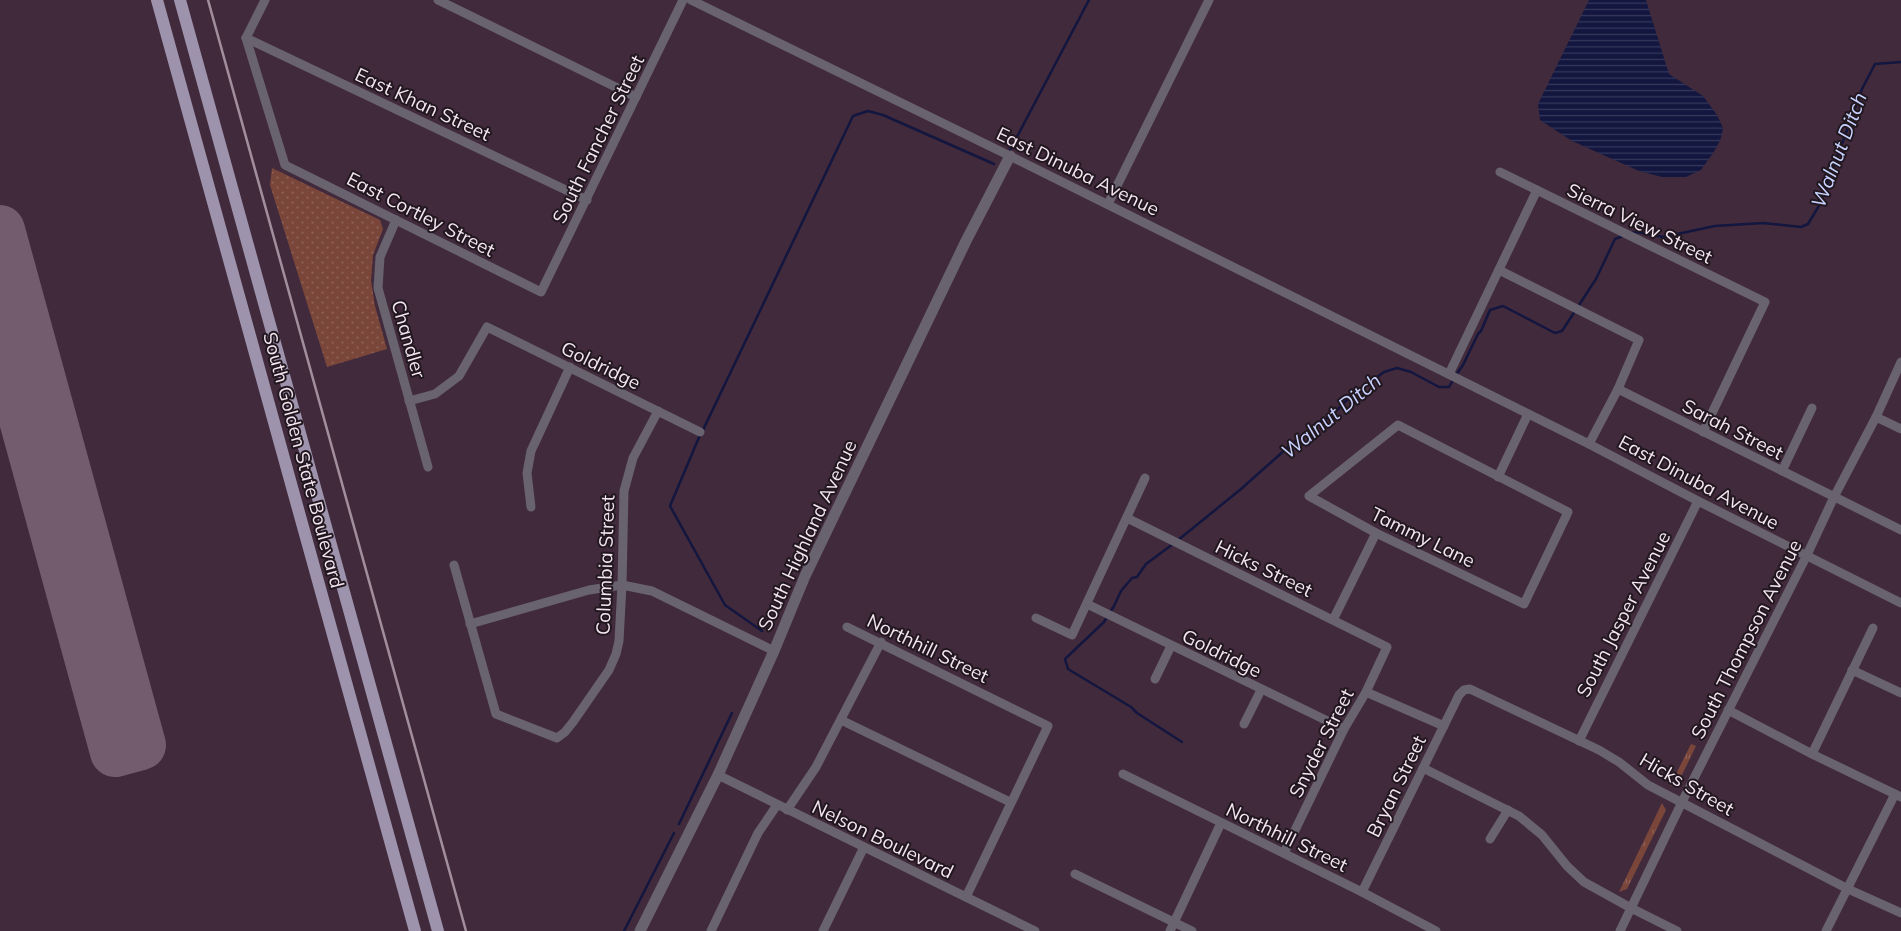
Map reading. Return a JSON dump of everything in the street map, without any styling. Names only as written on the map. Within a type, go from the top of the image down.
[{"type":"main road","name":"South Golden State Boulevard","points":[[157,0],[415,931]]},
{"type":"main road","name":"South Golden State Boulevard","points":[[180,0],[438,931]]},
{"type":"street","points":[[246,38],[265,0]]},
{"type":"street","points":[[438,0],[636,97]]},
{"type":"street","name":"South Fancher Street","points":[[541,292],[684,0]]},
{"type":"street","name":"East Dinuba Avenue","points":[[691,0],[1108,204],[1589,444],[1806,557],[1901,603]]},
{"type":"street","points":[[1108,204],[1209,0]]},
{"type":"street","name":"East Cortley Street","points":[[246,38],[286,165],[541,292]]},
{"type":"street","name":"East Khan Street","points":[[246,38],[586,200]]},
{"type":"street","name":"South Highland Avenue","points":[[640,931],[718,775],[774,651],[805,576],[962,250],[1010,156]]},
{"type":"street","name":"Sierra View Street","points":[[1500,172],[1765,302],[1703,432]]},
{"type":"street","points":[[1449,374],[1537,190]]},
{"type":"street","name":"Chandler","points":[[396,220],[380,257],[378,288],[428,467]]},
{"type":"street","points":[[1499,270],[1638,340],[1618,389],[1589,444]]},
{"type":"street","name":"Goldridge","points":[[409,401],[435,394],[459,376],[487,327],[700,432]]},
{"type":"street","name":"South Thompson Avenue","points":[[1620,931],[1682,802],[1806,557],[1834,497],[1876,417],[1901,362]]},
{"type":"street","points":[[531,507],[527,473],[531,451],[570,368]]},
{"type":"street","name":"Sarah Street","points":[[1618,389],[1901,530]]},
{"type":"street","points":[[1782,471],[1812,408]]},
{"type":"street","name":"Columbia Street","points":[[470,624],[496,714],[557,738],[565,732],[609,670],[616,654],[619,641],[622,585],[624,491],[633,458],[658,411]]},
{"type":"street","points":[[1498,477],[1528,414]]},
{"type":"street","points":[[1876,417],[1901,429]]},
{"type":"street","name":"Tammy Lane","points":[[1398,425],[1498,477],[1568,512],[1524,604],[1376,533],[1309,496],[1398,425]]},
{"type":"street","points":[[1036,618],[1072,635],[1145,478]]},
{"type":"street","name":"South Jasper Avenue","points":[[1579,741],[1698,501]]},
{"type":"street","name":"Hicks Street","points":[[1127,518],[1386,647]]},
{"type":"street","points":[[1333,620],[1376,533]]},
{"type":"street","points":[[454,565],[470,624],[589,590],[622,585],[636,587],[657,594],[774,651]]},
{"type":"street","name":"Goldridge","points":[[1087,604],[1344,729]]},
{"type":"street","name":"Northhill Street","points":[[847,627],[881,642],[1048,726],[1010,802]]},
{"type":"street","points":[[1812,754],[1873,628]]},
{"type":"street","points":[[787,810],[816,767],[881,642]]},
{"type":"street","points":[[1154,679],[1171,646]]},
{"type":"street","name":"Snyder Street","points":[[1284,853],[1344,729],[1366,692],[1386,647]]},
{"type":"street","points":[[1852,670],[1901,694]]},
{"type":"street","name":"Hicks Street","points":[[1459,695],[1464,690],[1474,689],[1579,741],[1613,758],[1648,785],[1901,914]]},
{"type":"street","points":[[1244,724],[1261,690]]},
{"type":"street","points":[[1366,692],[1444,726]]},
{"type":"street","name":"Bryan Street","points":[[1362,892],[1459,695]]},
{"type":"street","points":[[1728,710],[1812,754],[1898,795],[1826,931]]},
{"type":"street","points":[[841,720],[1010,802],[966,897]]},
{"type":"street","points":[[1423,768],[1508,810],[1534,827],[1567,866],[1584,882],[1677,931]]},
{"type":"street","name":"Northhill Street","points":[[1123,774],[1362,892],[1430,930]]},
{"type":"street","name":"Nelson Boulevard","points":[[718,775],[1035,931]]},
{"type":"street","points":[[711,931],[758,833],[777,805]]},
{"type":"street","points":[[1490,839],[1508,810]]},
{"type":"street","points":[[1170,931],[1221,822]]},
{"type":"street","points":[[823,931],[864,847]]},
{"type":"street","points":[[1075,874],[1192,931]]},
{"type":"green space","points":[[272,168],[380,220],[383,229],[373,255],[371,281],[375,306],[387,349],[327,367],[270,185]]},
{"type":"green space","points":[[1691,744],[1696,746],[1678,783],[1670,786]]},
{"type":"green space","points":[[1662,803],[1666,810],[1627,889],[1619,892]]},
{"type":"shaded area","points":[[1589,0],[1646,0],[1669,74],[1703,96],[1717,115],[1723,128],[1721,138],[1715,150],[1701,170],[1686,177],[1662,177],[1639,171],[1572,141],[1540,120],[1538,104]]},
{"type":"waterway","points":[[1010,150],[1089,0]]},
{"type":"waterway","name":"Walnut Ditch","points":[[1631,233],[1637,232],[1663,237],[1715,226],[1763,223],[1801,227],[1808,224],[1820,204],[1862,89],[1875,64],[1901,62]]},
{"type":"waterway","points":[[703,430],[853,116],[868,111],[883,115],[994,164]]},
{"type":"waterway","name":"Walnut Ditch","points":[[1456,375],[1481,331],[1490,310],[1503,306],[1555,333],[1562,331],[1596,279],[1615,239],[1623,236]]},
{"type":"waterway","name":"Walnut Ditch","points":[[1177,541],[1241,489],[1295,441],[1321,421],[1330,417],[1349,398],[1384,372],[1397,368],[1411,372],[1439,387],[1449,387],[1453,380]]},
{"type":"waterway","points":[[700,435],[670,506],[725,605],[762,631]]},
{"type":"waterway","name":"Walnut Ditch","points":[[1173,544],[1146,564],[1137,577],[1132,578],[1121,591],[1104,622],[1065,659],[1068,669],[1131,707],[1137,713],[1182,742]]},
{"type":"waterway","points":[[679,824],[732,713]]},
{"type":"waterway","points":[[624,931],[674,833]]},
{"type":"runway","points":[[0,230],[141,745],[115,752],[0,332]]},
{"type":"railway","points":[[208,0],[466,931]]}]
